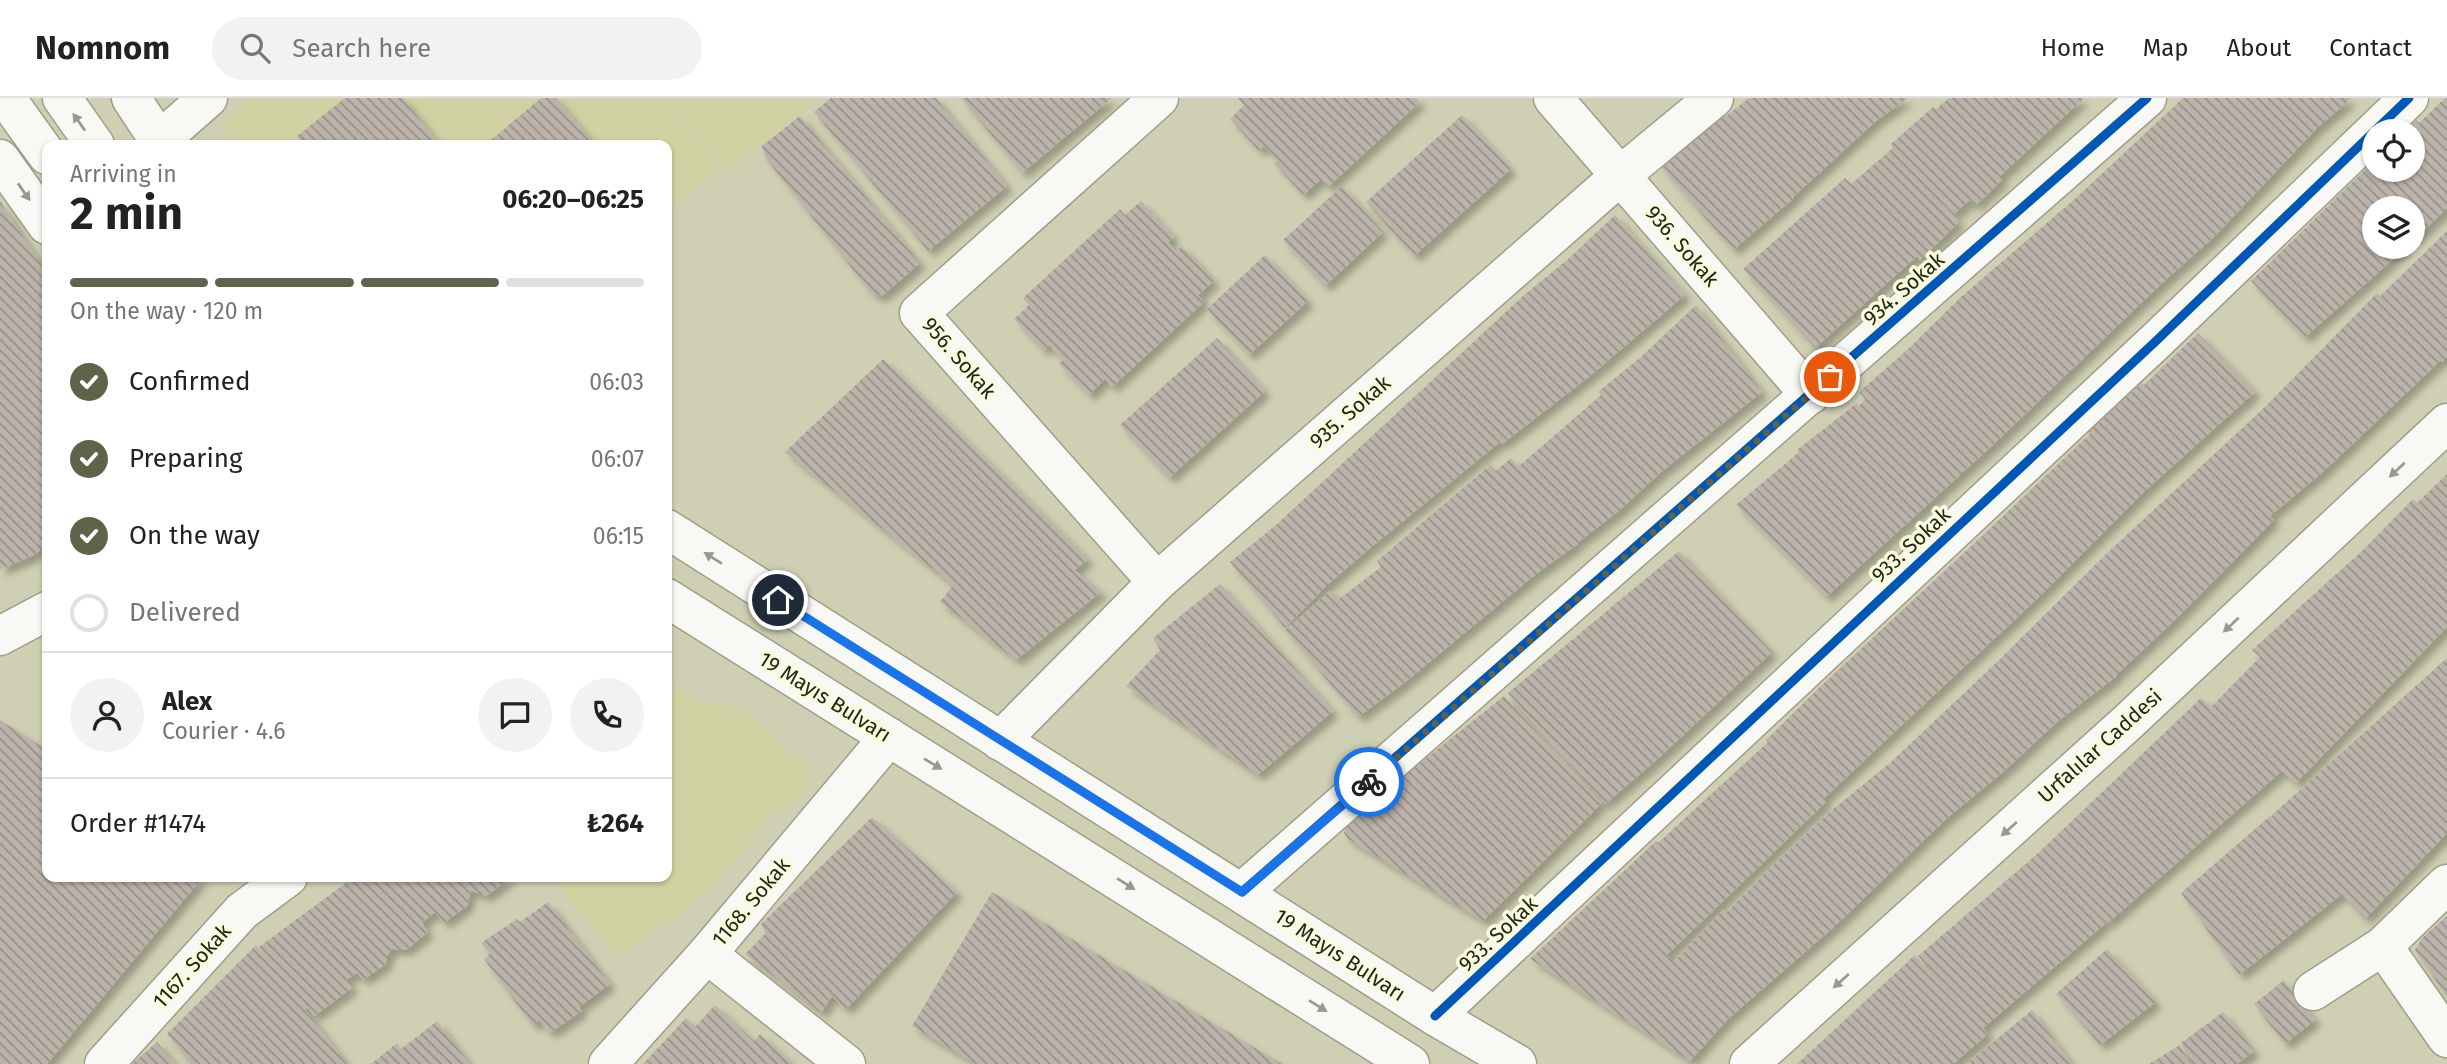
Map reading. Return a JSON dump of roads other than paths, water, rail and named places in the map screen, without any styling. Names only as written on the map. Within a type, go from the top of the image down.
[{"type":"street","points":[[6,98],[42,148]]},
{"type":"street","points":[[62,98],[91,140]]},
{"type":"street","points":[[131,98],[158,140]]},
{"type":"street","points":[[163,140],[208,98]]},
{"type":"street","name":"936. Sokak","points":[[1553,98],[1810,395]]},
{"type":"street","name":"935. Sokak","points":[[1000,741],[1157,582],[1621,175],[1714,98]]},
{"type":"street","name":"934. Sokak","points":[[1242,892],[2147,98]]},
{"type":"street","name":"933. Sokak","points":[[1435,1016],[2156,341],[2409,98]]},
{"type":"street","name":"956. Sokak","points":[[1147,102],[919,313],[1157,582]]},
{"type":"street","points":[[0,159],[42,218]]},
{"type":"street","name":"Urfalılar Caddesi","points":[[1749,1064],[2127,723],[2447,423]]},
{"type":"street","name":"19 Mayıs Bulvarı","points":[[672,532],[1435,1016],[1517,1064]]},
{"type":"street","name":"19 Mayıs Bulvarı","points":[[672,606],[889,737],[1410,1064]]},
{"type":"street","points":[[0,636],[42,614]]},
{"type":"street","name":"1168. Sokak","points":[[608,1064],[707,954],[889,737]]},
{"type":"street","name":"1167. Sokak","points":[[104,1064],[242,911],[281,882]]},
{"type":"street","points":[[2313,991],[2383,946],[2447,884]]},
{"type":"street","points":[[2383,946],[2447,1038]]},
{"type":"street","points":[[707,954],[846,1064]]}]
